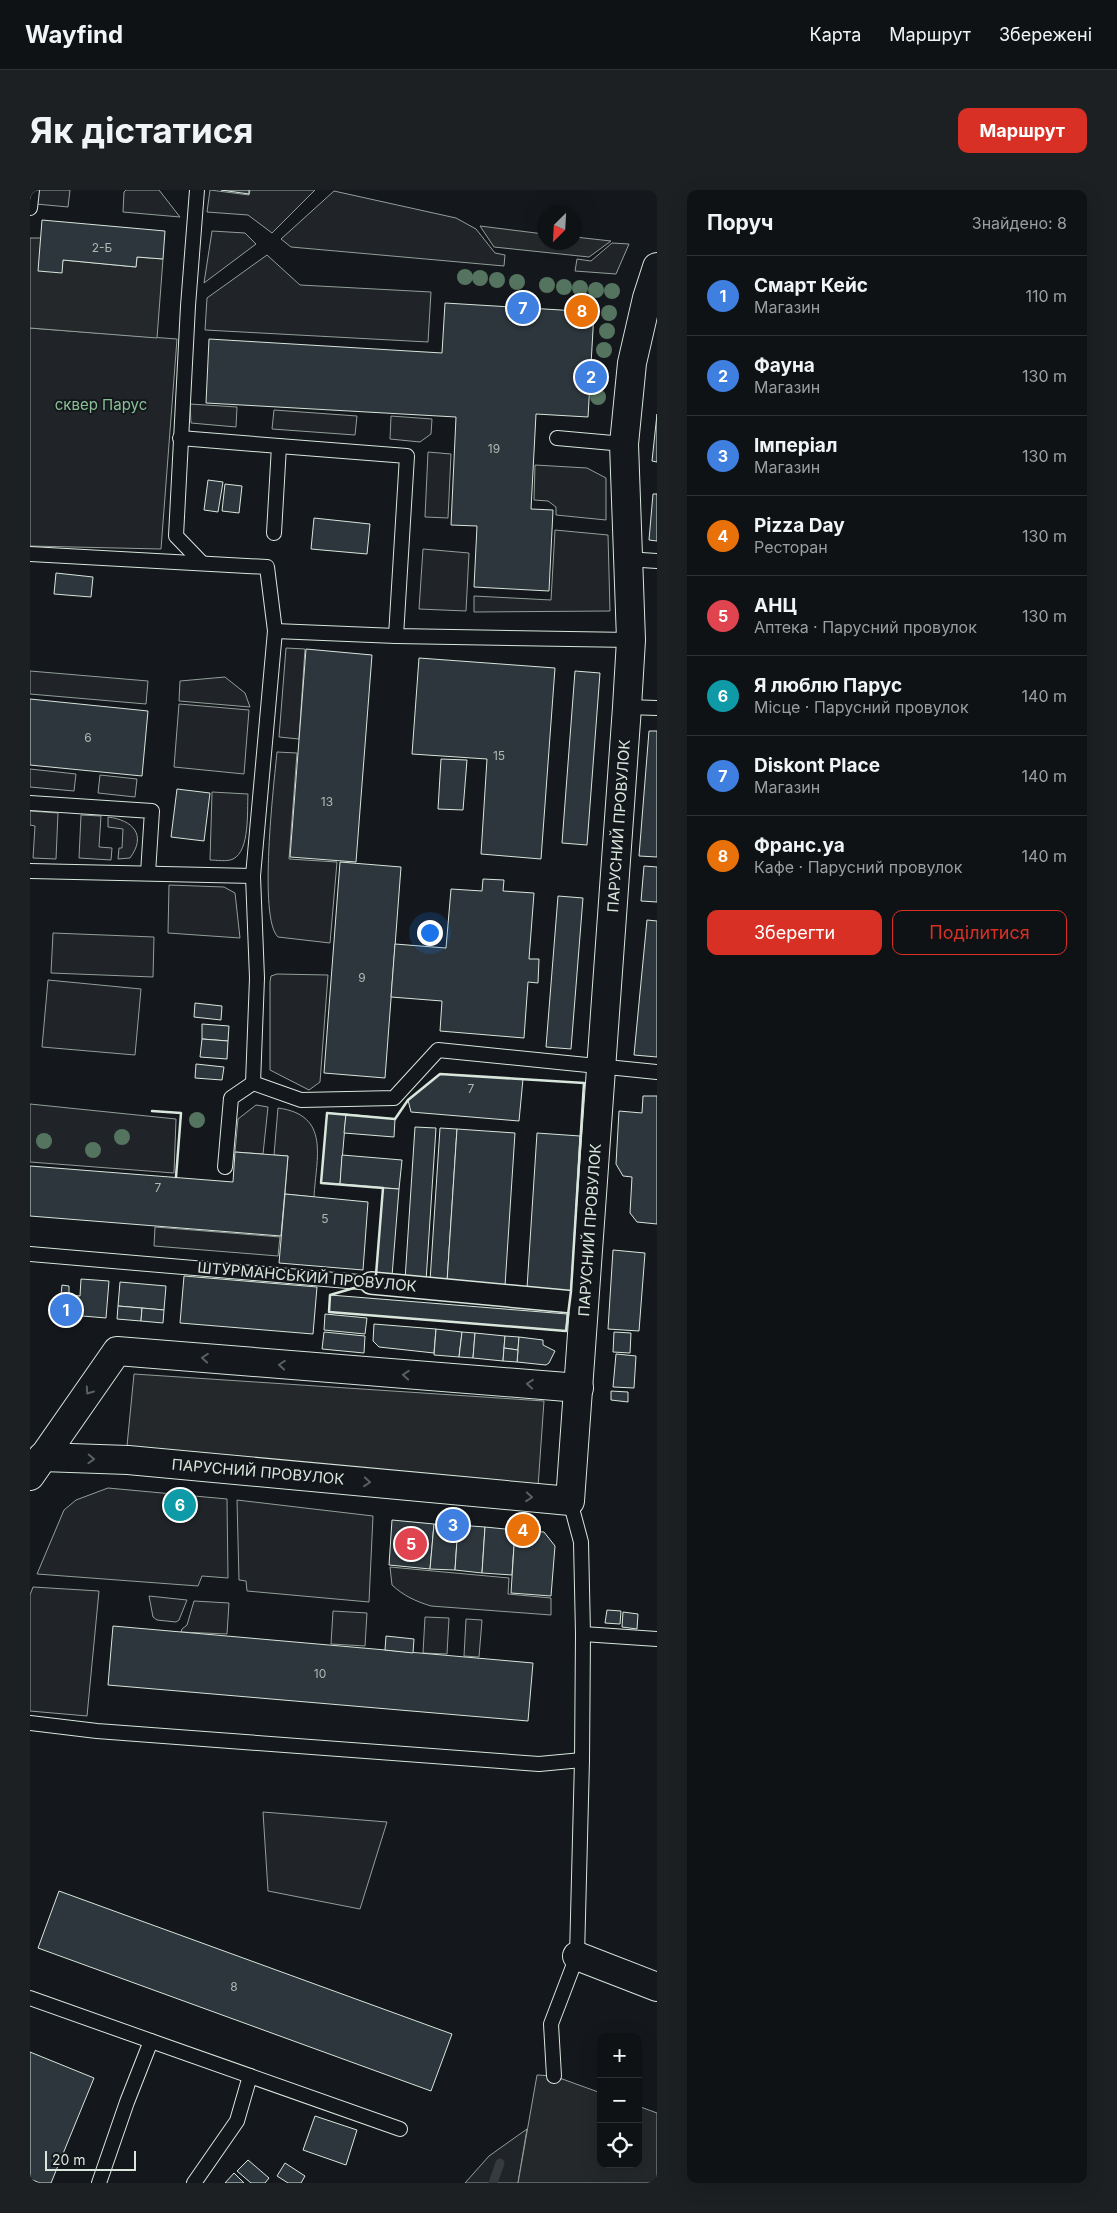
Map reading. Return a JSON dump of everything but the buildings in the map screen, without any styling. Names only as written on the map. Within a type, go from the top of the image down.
[{"type":"street","name":"ПАРУСНИЙ ПРОВУЛОК","points":[[36,1466],[146,1462],[570,1501],[631,640],[624,444],[632,363],[647,298],[657,266]]},
{"type":"street","name":"ШТУРМАНСЬКИЙ ПРОВУЛОК","points":[[371,1283],[584,1303]]},
{"type":"street","name":"ПАРУСНИЙ ПРОВУЛОК","points":[[36,1466],[116,1352],[578,1388]]},
{"type":"street","points":[[577,1956],[657,1987]]},
{"type":"lane","points":[[30,208],[32,190]]},
{"type":"lane","points":[[197,190],[180,438],[176,536],[202,562]]},
{"type":"lane","points":[[180,438],[406,456],[396,636]]},
{"type":"lane","points":[[557,438],[624,444]]},
{"type":"lane","points":[[274,533],[278,446]]},
{"type":"lane","points":[[30,554],[268,567],[275,631],[253,876],[256,978],[253,1083]]},
{"type":"lane","points":[[628,559],[657,562]]},
{"type":"lane","points":[[275,631],[396,636],[631,640]]},
{"type":"lane","points":[[627,707],[657,708]]},
{"type":"lane","points":[[30,803],[152,811],[148,873]]},
{"type":"lane","points":[[30,871],[253,876]]},
{"type":"lane","points":[[253,1083],[301,1100],[394,1098],[438,1050],[657,1072]]},
{"type":"lane","points":[[225,1167],[231,1098],[253,1083]]},
{"type":"lane","name":"ШТУРМАНСЬКИЙ ПРОВУЛОК","points":[[30,1254],[371,1283]]},
{"type":"lane","points":[[554,2076],[551,2024],[577,1956],[583,1634],[580,1542],[570,1501]]},
{"type":"lane","points":[[583,1634],[657,1639]]},
{"type":"lane","points":[[30,1724],[97,1731],[539,1764],[582,1760]]},
{"type":"lane","points":[[30,1998],[400,2129]]},
{"type":"lane","points":[[99,2183],[127,2102],[151,2041]]},
{"type":"lane","points":[[194,2183],[237,2121],[250,2076]]},
{"type":"green space","points":[[37,190],[70,190],[68,207],[36,204]]},
{"type":"green space","points":[[126,190],[159,190],[180,217],[123,212],[124,192]]},
{"type":"green space","points":[[210,190],[249,195],[250,190],[315,190],[272,233],[248,215],[207,212]]},
{"type":"green space","points":[[334,191],[456,218],[476,229],[495,253],[505,255],[504,266],[291,247],[281,239]]},
{"type":"green space","points":[[212,231],[245,233],[256,244],[204,283]]},
{"type":"green space","points":[[612,243],[629,244],[616,274],[575,271],[577,259],[591,261]]},
{"type":"green space","points":[[267,255],[300,285],[431,292],[428,342],[205,330],[207,298]]},
{"type":"green space","name":"сквер Парус","points":[[30,328],[177,339],[161,549],[30,546]]},
{"type":"green space","points":[[190,404],[237,407],[236,427],[191,423]]},
{"type":"green space","points":[[274,410],[357,416],[355,435],[272,429]]},
{"type":"green space","points":[[391,416],[432,419],[431,434],[420,442],[390,439]]},
{"type":"green space","points":[[428,452],[451,454],[448,518],[425,517]]},
{"type":"green space","points":[[535,465],[587,468],[606,478],[606,520],[556,515],[556,507],[548,501],[534,500]]},
{"type":"green space","points":[[555,530],[608,535],[610,611],[474,612],[474,596],[551,600]]},
{"type":"green space","points":[[423,549],[469,553],[466,611],[419,609]]},
{"type":"green space","points":[[286,648],[305,649],[299,739],[279,737]]},
{"type":"green space","points":[[30,671],[148,681],[146,704],[30,694]]},
{"type":"green space","points":[[225,677],[245,693],[250,707],[179,701],[180,681]]},
{"type":"green space","points":[[179,704],[249,710],[244,774],[174,767]]},
{"type":"green space","points":[[277,752],[297,753],[289,859],[337,862],[330,943],[278,937],[272,925],[268,878]]},
{"type":"green space","points":[[30,769],[76,774],[74,791],[30,787]]},
{"type":"green space","points":[[100,775],[137,779],[135,797],[98,793]]},
{"type":"green space","points":[[212,792],[248,794],[245,839],[238,855],[231,860],[210,860]]},
{"type":"green space","points":[[30,811],[58,813],[56,859],[33,858],[35,826],[30,825]]},
{"type":"green space","points":[[81,815],[101,816],[99,847],[112,848],[111,860],[79,858]]},
{"type":"green space","points":[[108,817],[124,821],[135,830],[137,842],[130,858],[118,859],[119,848],[122,848],[123,829],[108,827]]},
{"type":"green space","points":[[169,885],[224,887],[235,893],[240,938],[168,933]]},
{"type":"green space","points":[[53,933],[154,937],[153,977],[51,973]]},
{"type":"green space","points":[[277,974],[328,975],[320,1082],[309,1090],[270,1070],[270,982],[271,976]]},
{"type":"green space","points":[[48,980],[141,989],[135,1055],[42,1047]]},
{"type":"green space","points":[[30,1104],[176,1119],[174,1173],[30,1162]]},
{"type":"green space","points":[[256,1105],[268,1107],[263,1154],[235,1152],[238,1119]]},
{"type":"green space","points":[[278,1108],[295,1112],[306,1119],[313,1129],[317,1141],[314,1197],[285,1194],[288,1156],[274,1155]]},
{"type":"green space","points":[[155,1227],[280,1237],[278,1256],[154,1246]]},
{"type":"green space","points":[[108,1488],[227,1499],[228,1578],[202,1576],[198,1586],[37,1574],[64,1510],[76,1500]]},
{"type":"green space","points":[[237,1500],[373,1516],[369,1602],[247,1591],[246,1581],[239,1580]]},
{"type":"green space","points":[[390,1567],[509,1578],[508,1594],[551,1598],[551,1615],[431,1606],[410,1598],[392,1585]]},
{"type":"green space","points":[[33,1587],[99,1591],[87,1716],[30,1711],[30,1595]]},
{"type":"green space","points":[[149,1596],[187,1600],[179,1620],[176,1622],[157,1620],[153,1617]]},
{"type":"green space","points":[[194,1601],[229,1603],[227,1634],[181,1632],[187,1625]]},
{"type":"green space","points":[[333,1611],[367,1613],[365,1646],[331,1644]]},
{"type":"green space","points":[[425,1617],[449,1618],[447,1654],[423,1653]]},
{"type":"green space","points":[[466,1619],[482,1620],[479,1657],[464,1656]]},
{"type":"green space","points":[[263,1812],[387,1822],[360,1909],[268,1891]]},
{"type":"green space","points":[[527,2129],[518,2183],[465,2183],[489,2156]]},
{"type":"shaded area","points":[[480,226],[537,233],[537,250],[582,250],[582,238],[611,241],[589,257],[494,247]]},
{"type":"shaded area","points":[[30,238],[41,238],[61,273],[63,260],[136,267],[137,257],[163,259],[157,338],[30,328]]},
{"type":"shaded area","points":[[134,1374],[544,1401],[538,1487],[127,1446]]},
{"type":"shaded area","points":[[537,2075],[554,2076],[597,2092],[597,2168],[642,2168],[642,2107],[657,2113],[657,2183],[518,2183]]},
{"type":"waterway","points":[[493,2183],[500,2163]]},
{"type":"wall","points":[[440,1074],[584,1083],[571,1291],[566,1331],[329,1312],[330,1295],[371,1283],[376,1275],[383,1188],[321,1183],[327,1113],[395,1119],[408,1100],[440,1074]]},
{"type":"wall","points":[[152,1111],[181,1113],[176,1177]]},
{"type":"place","name":"Diskont Place","points":[[523,308]]},
{"type":"place","name":"Франс.уа","points":[[582,311]]},
{"type":"place","name":"Фауна","points":[[591,377]]},
{"type":"place","name":"Смарт Кейс","points":[[66,1310]]},
{"type":"place","name":"Я люблю Парус","points":[[180,1505]]},
{"type":"place","name":"Імперіал","points":[[453,1525]]},
{"type":"place","name":"Pizza Day","points":[[523,1530]]},
{"type":"place","name":"АНЦ","points":[[411,1544]]}]
